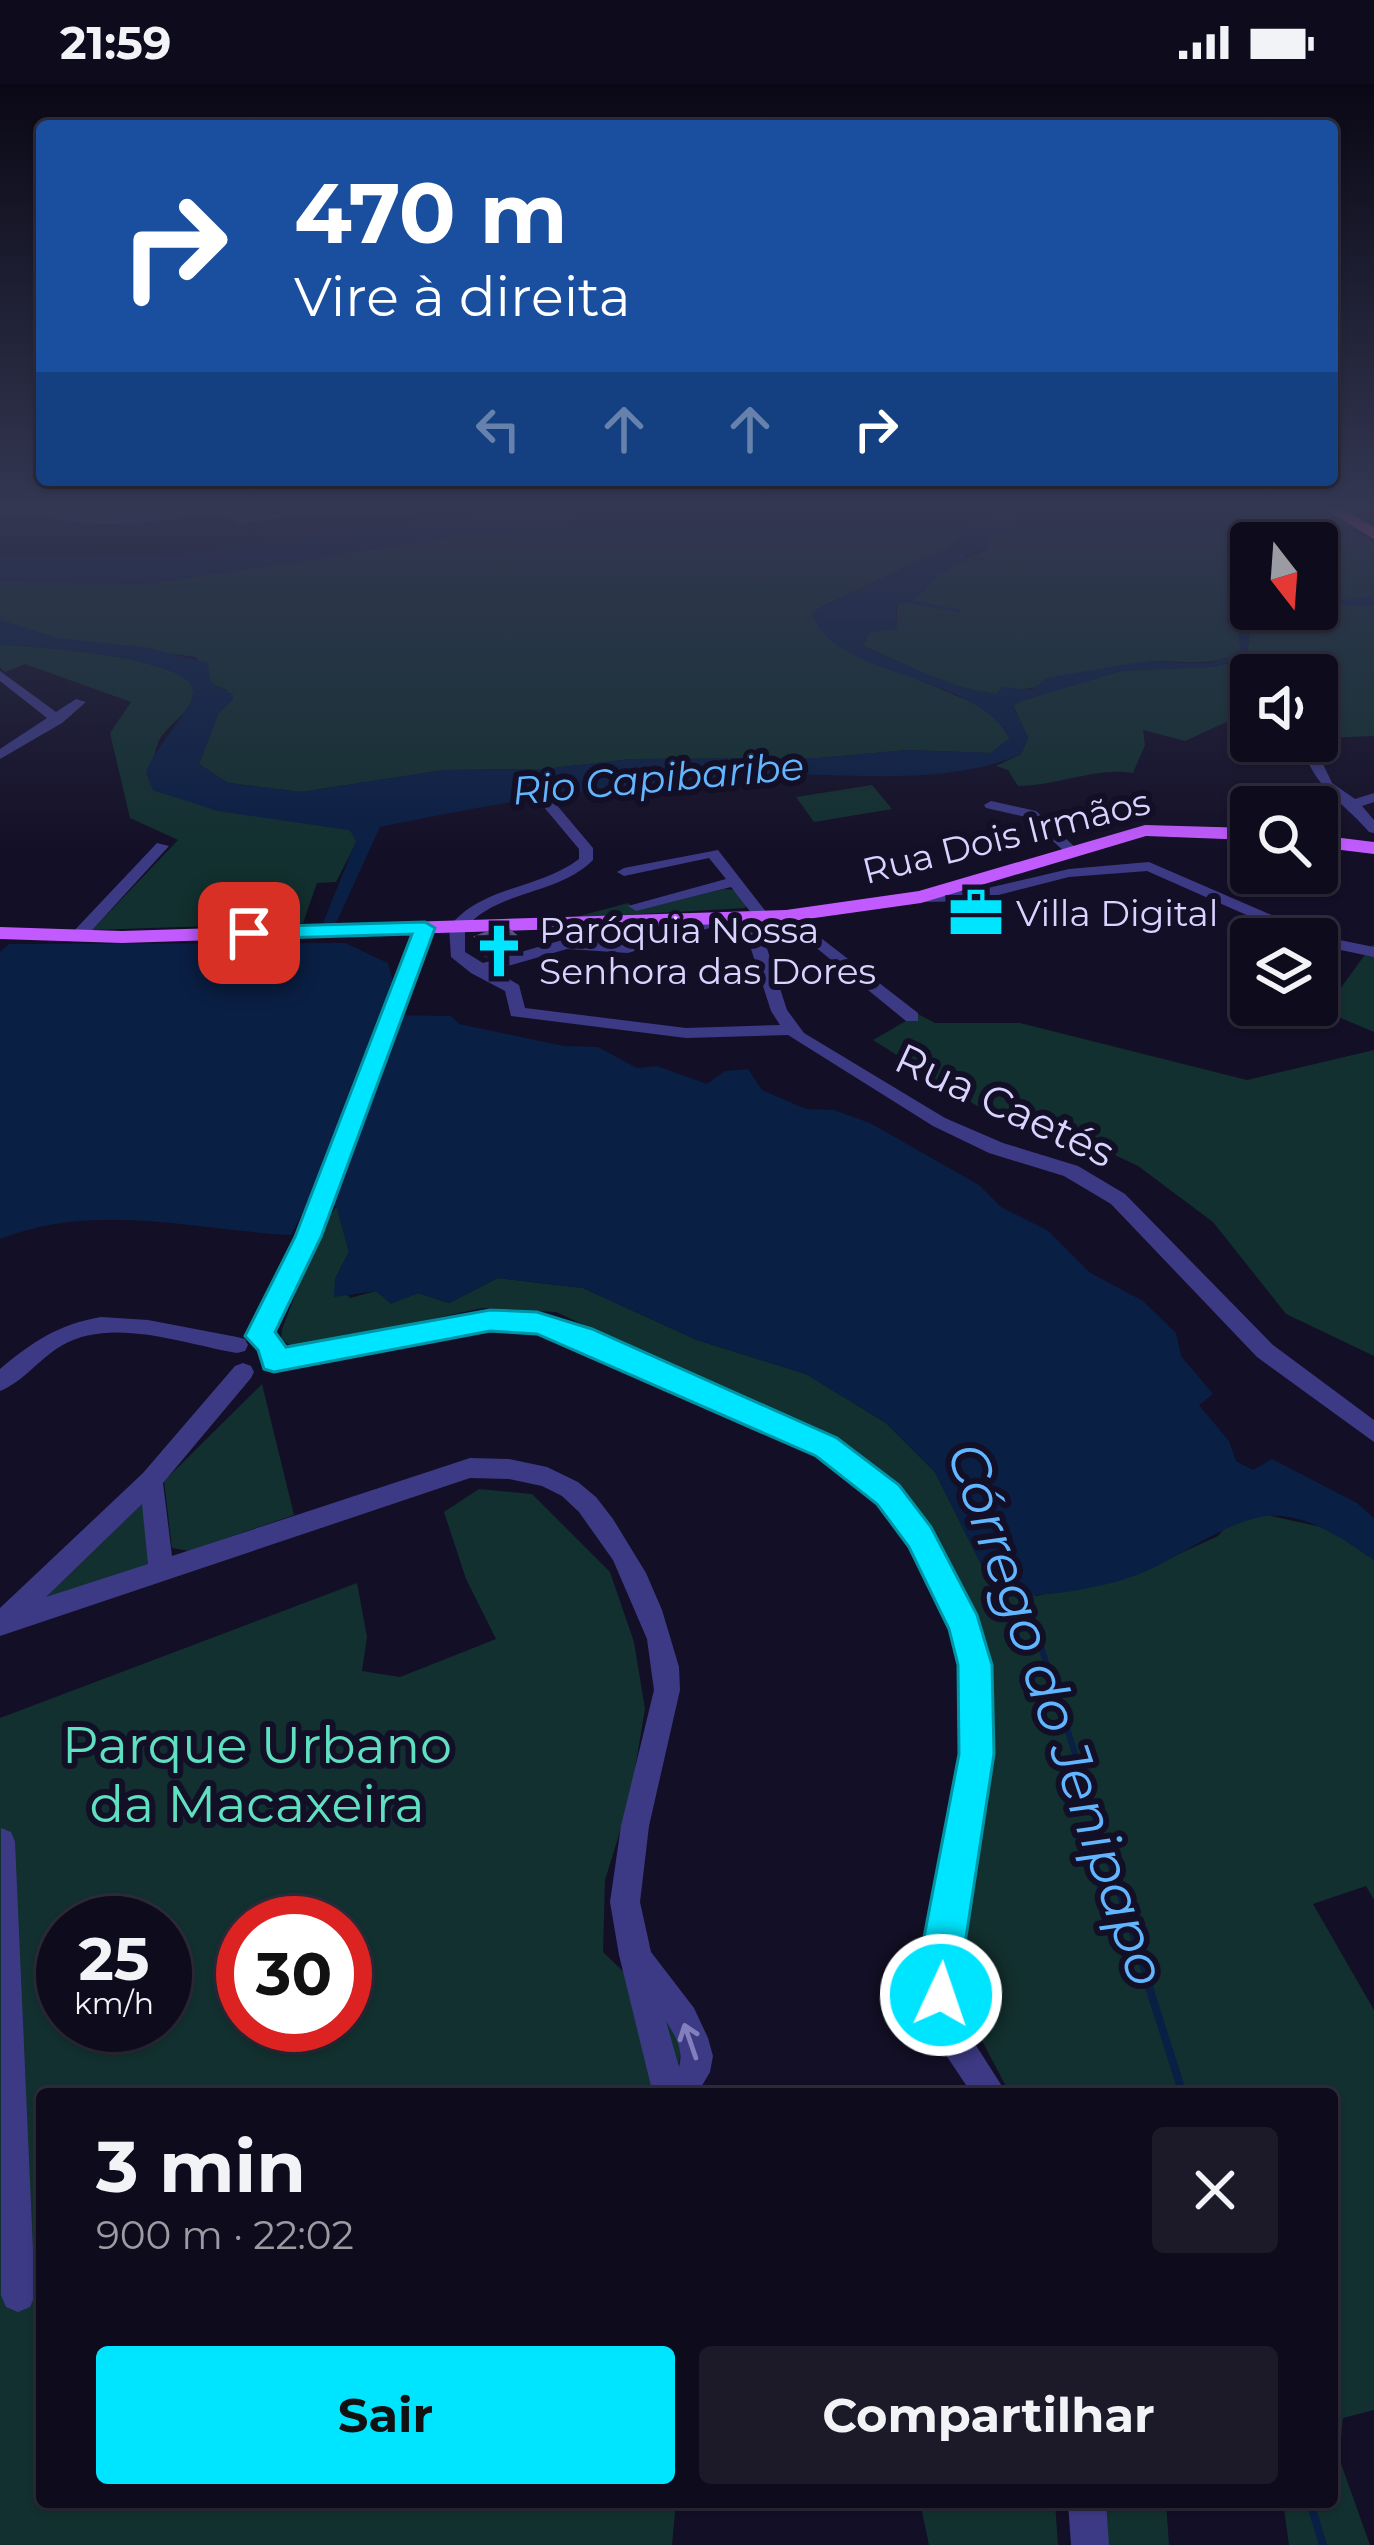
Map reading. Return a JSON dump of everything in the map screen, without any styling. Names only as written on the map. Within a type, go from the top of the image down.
[{"type":"main road","name":"Rua Dois Irmãos","points":[[0,933],[77,937],[761,917],[921,897],[1070,849],[1161,828],[1230,833]]},
{"type":"main road","points":[[1338,844],[1374,848]]},
{"type":"street","points":[[0,675],[58,720]]},
{"type":"street","points":[[0,755],[80,702]]},
{"type":"street","points":[[1317,762],[1326,785],[1353,804],[1374,829]]},
{"type":"street","points":[[1353,804],[1374,797]]},
{"type":"street","points":[[991,805],[1031,814],[1070,849]]},
{"type":"street","points":[[550,806],[588,854],[572,872],[480,906],[457,927],[457,954],[513,989],[520,1012],[686,1033],[789,1030],[761,917]]},
{"type":"street","points":[[77,937],[162,846]]},
{"type":"street","points":[[624,872],[713,853],[761,917],[912,1017]]},
{"type":"street","points":[[921,897],[975,896],[1069,872],[1149,866],[1268,918]]},
{"type":"street","points":[[636,906],[733,882]]},
{"type":"street","points":[[477,970],[555,946],[616,950],[761,917]]},
{"type":"street","points":[[0,1382],[46,1345],[83,1328],[134,1328],[237,1346],[259,1336],[308,1237],[425,928]]},
{"type":"street","points":[[1338,944],[1374,952]]},
{"type":"street","name":"Rua Caetés","points":[[789,1030],[939,1123],[974,1140],[1071,1171],[1118,1199],[1265,1351],[1374,1433]]},
{"type":"street","points":[[243,1372],[266,1370],[274,1361],[490,1320],[537,1323],[582,1337],[827,1447],[888,1495],[941,1578],[965,1626],[975,1665],[976,1754],[937,1974],[952,2033],[987,2088]]},
{"type":"street","points":[[259,1336],[271,1344],[274,1361]]},
{"type":"street","points":[[237,1346],[235,1360],[243,1372]]},
{"type":"street","points":[[0,1624],[151,1480],[232,1391],[243,1372]]},
{"type":"street","points":[[0,1624],[470,1468],[526,1470],[572,1490],[595,1512],[634,1578],[668,1678],[627,1872],[626,1920],[634,1955]]},
{"type":"street","points":[[151,1480],[161,1567]]},
{"type":"street","points":[[1,1842],[18,2295]]},
{"type":"street","points":[[1087,2508],[1090,2545]]},
{"type":"green space","points":[[15,625],[825,625],[912,677],[990,710],[1010,738],[991,753],[907,750],[819,758],[632,759],[544,769],[445,770],[301,792],[228,783],[199,764],[227,690],[211,683],[196,657],[56,638]]},
{"type":"green space","points":[[897,625],[1230,625],[1230,630],[1240,630],[1241,652],[1203,662],[1138,663],[1048,685],[1003,688],[996,694],[945,682],[863,646],[870,632],[897,629]]},
{"type":"green space","points":[[1338,625],[1374,625],[1374,736],[1338,738],[1338,654],[1247,654],[1250,630],[1338,630]]},
{"type":"green space","points":[[0,645],[107,656],[166,669],[185,679],[193,690],[192,698],[158,743],[153,790],[221,811],[350,830],[357,841],[336,882],[317,883],[303,923],[92,930],[178,840],[130,818],[110,733],[131,702],[25,664],[5,672],[0,668]]},
{"type":"green space","points":[[1228,664],[1230,720],[1185,741],[1143,730],[1145,745],[1133,773],[1105,772],[1018,786],[1008,770],[996,766],[1021,754],[1028,738],[1013,705],[1021,701],[1121,671]]},
{"type":"green space","points":[[872,785],[892,809],[814,822],[796,797]]},
{"type":"green space","points":[[735,890],[749,903],[745,908],[572,918],[628,903],[638,910]]},
{"type":"green space","points":[[1374,945],[1374,1032],[1338,1017],[1338,992]]},
{"type":"green space","points":[[918,1014],[935,1023],[1020,1023],[1247,1080],[1374,1050],[1374,1356],[1286,1314],[1213,1222],[1138,1166],[1068,1133],[985,1111],[873,1040]]},
{"type":"green space","points":[[337,1206],[349,1252],[335,1279],[350,1298],[376,1291],[391,1303],[418,1293],[449,1303],[498,1278],[583,1288],[697,1340],[806,1374],[886,1423],[935,1472],[984,1570],[1036,1596],[1133,1575],[1218,1536],[1229,1523],[1267,1515],[1330,1529],[1374,1560],[1374,1900],[1366,1886],[1313,1904],[1374,2010],[1374,2410],[1343,2418],[1339,2458],[1370,2545],[1289,2545],[1284,2508],[1338,2508],[1338,2088],[1007,2088],[969,2016],[959,1978],[958,1945],[982,1758],[959,1600],[920,1522],[885,1477],[839,1443],[556,1312],[483,1308],[294,1348],[281,1339],[282,1329],[322,1226]]},
{"type":"green space","points":[[262,1384],[294,1515],[189,1551],[172,1548],[164,1481]]},
{"type":"green space","points":[[145,1486],[155,1566],[11,1613]]},
{"type":"green space","name":"Parque Urbano da Macaxeira","points":[[479,1489],[532,1494],[610,1572],[634,1642],[645,1709],[630,1799],[605,1880],[603,1952],[682,2028],[677,2088],[36,2088],[36,2508],[675,2508],[672,2545],[0,2545],[0,1718],[357,1583],[367,1637],[362,1671],[400,1677],[496,1639],[466,1579],[444,1512]]},
{"type":"green space","points":[[921,2508],[1055,2508],[1058,2545],[929,2545]]},
{"type":"green space","points":[[1080,2508],[1166,2508],[1169,2545],[1082,2545]]},
{"type":"water","name":"Rio Capibaribe","points":[[0,625],[56,638],[145,647],[208,663],[211,683],[233,694],[233,700],[218,714],[199,764],[228,783],[301,792],[445,770],[544,769],[632,759],[819,758],[907,750],[991,753],[1010,738],[992,716],[966,700],[844,650],[819,625],[897,625],[897,629],[870,633],[863,646],[947,682],[996,694],[1002,687],[1032,690],[1046,678],[1140,662],[1211,663],[1230,656],[1230,662],[1216,667],[1121,671],[1021,701],[1013,706],[1028,738],[1021,754],[956,772],[750,775],[656,783],[518,801],[380,827],[336,923],[323,923],[356,841],[350,830],[218,811],[153,790],[146,773],[191,700],[187,680],[142,662],[0,645]]},
{"type":"water","name":"Rio Capibaribe","points":[[1237,630],[1250,630],[1247,654],[1236,654],[1241,652]]},
{"type":"water","points":[[345,943],[388,963],[394,985],[385,1015],[451,1016],[459,1024],[564,1046],[598,1047],[637,1068],[657,1066],[707,1084],[725,1071],[748,1069],[762,1090],[806,1109],[834,1110],[870,1123],[979,1185],[1001,1207],[1047,1230],[1089,1272],[1143,1301],[1176,1333],[1181,1356],[1213,1394],[1199,1405],[1229,1441],[1236,1461],[1253,1470],[1272,1459],[1357,1503],[1374,1518],[1374,1560],[1319,1527],[1295,1518],[1267,1516],[1235,1525],[1123,1579],[1017,1596],[984,1570],[935,1472],[886,1423],[806,1374],[697,1340],[583,1288],[498,1278],[449,1303],[418,1293],[391,1304],[376,1291],[334,1297],[335,1279],[349,1252],[336,1206],[304,1210],[291,1235],[108,1220],[36,1228],[0,1239],[0,952],[9,944]]},
{"type":"building","points":[[504,926],[515,935],[484,944],[476,937]]},
{"type":"waterway","name":"Córrego do Jenipapo","points":[[1024,1593],[1150,1990]]},
{"type":"waterway","name":"Córrego do Jenipapo","points":[[1149,1987],[1181,2088]]},
{"type":"waterway","name":"Córrego do Jenipapo","points":[[1312,2508],[1323,2545]]},
{"type":"place","name":"Villa Digital","points":[[976,913]]},
{"type":"place","name":"Paróquia Nossa Senhora das Dores","points":[[499,951]]},
{"type":"route","points":[[249,933],[425,928],[308,1237],[259,1336],[271,1344],[274,1361],[490,1320],[537,1323],[582,1337],[827,1447],[888,1495],[920,1537],[965,1626],[975,1665],[976,1754],[937,1974],[941,1995]]}]
